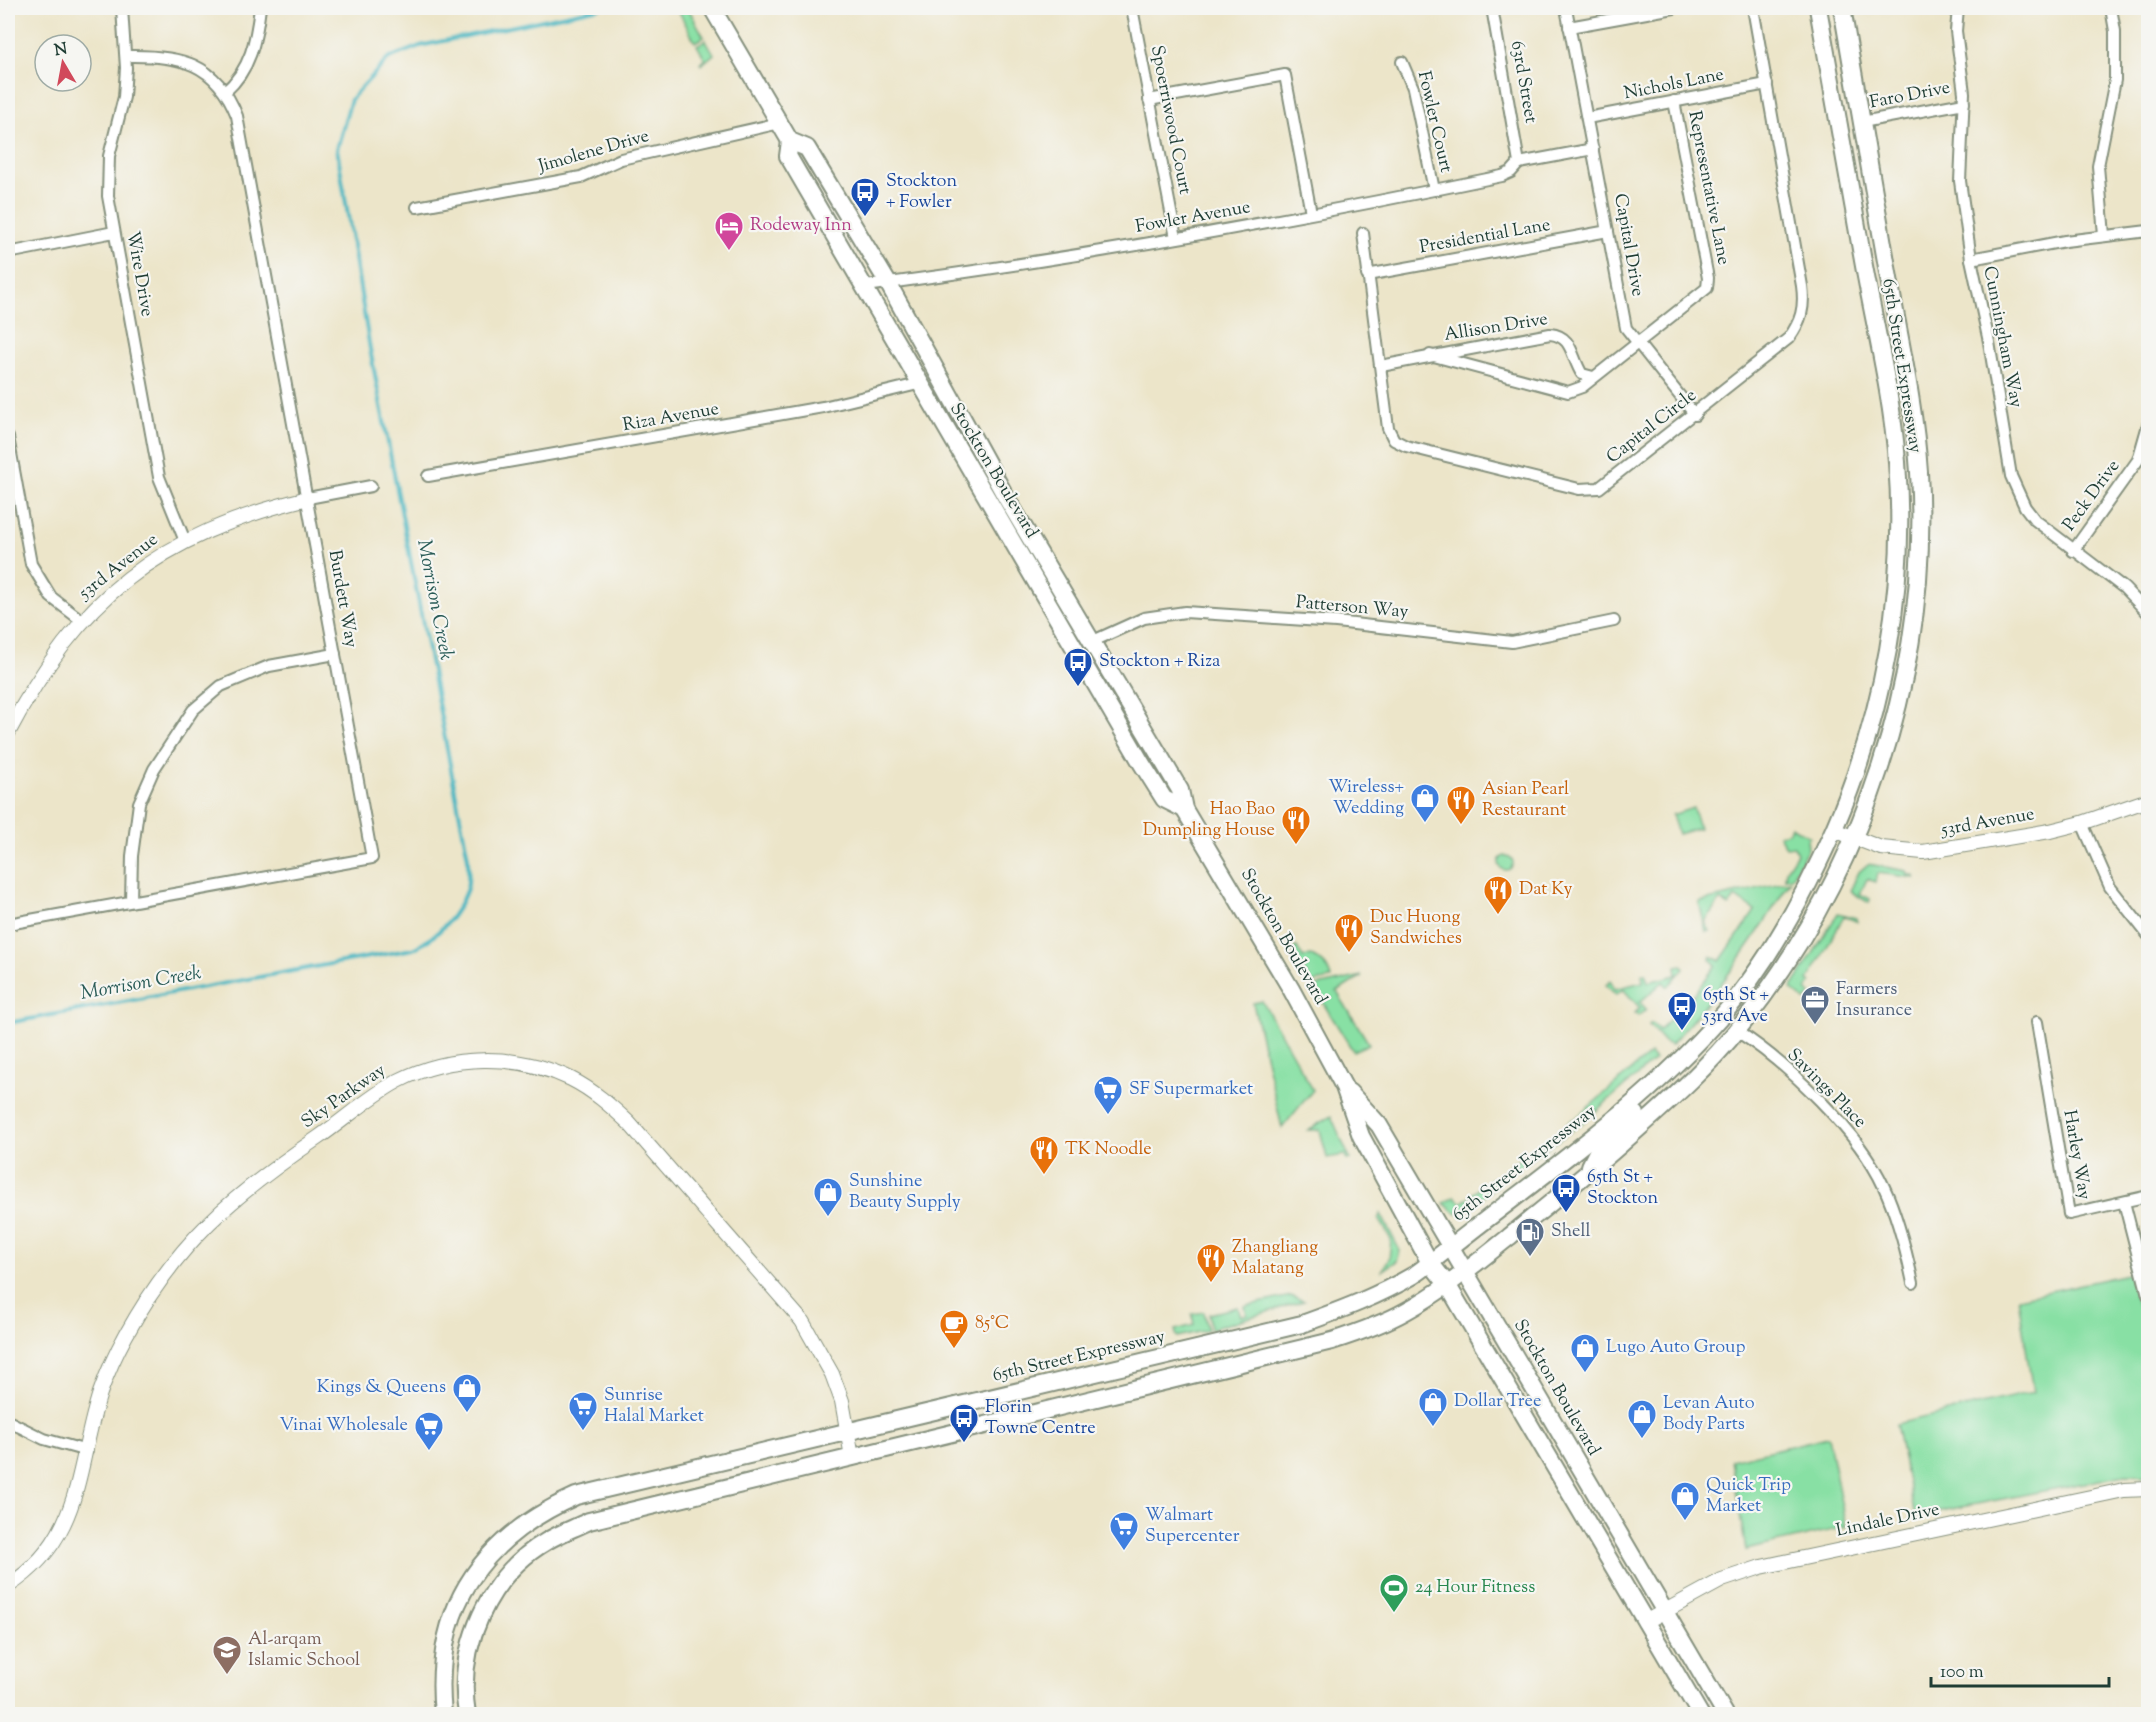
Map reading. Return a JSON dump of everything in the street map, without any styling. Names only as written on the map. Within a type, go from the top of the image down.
[{"type":"main road","name":"Stockton Boulevard","points":[[712,8],[790,141],[788,156],[866,286],[918,384],[1164,799],[1184,810]]},
{"type":"main road","name":"65th Street Expressway","points":[[443,1714],[442,1666],[446,1638],[457,1604],[482,1561],[502,1540],[528,1520],[576,1496],[1302,1324],[1379,1294],[1417,1273],[1429,1261],[1451,1247],[1638,1099],[1677,1063],[1722,1016],[1770,949],[1800,900],[1834,830],[1863,760],[1882,685],[1896,593],[1899,517],[1893,424],[1818,8]]},
{"type":"main road","name":"65th Street Expressway","points":[[467,1714],[464,1686],[469,1649],[478,1622],[492,1593],[516,1565],[546,1541],[589,1521],[1354,1334],[1406,1311],[1466,1272],[1586,1175],[1682,1090],[1737,1031],[1796,950],[1816,916],[1854,838],[1883,761],[1902,690],[1916,607],[1921,537],[1916,429],[1842,8]]},
{"type":"main road","name":"Stockton Boulevard","points":[[790,141],[807,148],[888,283],[1091,642],[1180,790],[1184,810],[1287,982],[1344,1087],[1361,1136],[1429,1261],[1447,1284],[1700,1714]]},
{"type":"main road","points":[[918,384],[936,371]]},
{"type":"main road","points":[[1024,561],[1040,567],[1077,633],[1091,642]]},
{"type":"main road","points":[[1737,1031],[1733,1024],[1734,1017],[1765,971],[1770,949]]},
{"type":"main road","points":[[1586,1175],[1601,1144],[1663,1091],[1672,1080],[1677,1063]]},
{"type":"main road","name":"Stockton Boulevard","points":[[1344,1087],[1379,1125],[1725,1714]]},
{"type":"main road","points":[[1176,1378],[1173,1366],[1181,1361],[1238,1348],[1262,1333]]},
{"type":"main road","points":[[1072,1404],[1093,1385],[1150,1371],[1154,1360]]},
{"type":"street","name":"Wire Drive","points":[[122,8],[127,56],[124,97],[108,169],[108,196],[159,477],[184,541]]},
{"type":"street","points":[[225,92],[238,80],[250,57],[260,8]]},
{"type":"street","name":"Spoerriwood Court","points":[[1132,8],[1176,238]]},
{"type":"street","name":"63rd Street","points":[[1492,8],[1519,163]]},
{"type":"street","name":"Capital Drive","points":[[1566,8],[1626,328],[1640,342],[1695,415]]},
{"type":"street","points":[[1569,27],[1674,8]]},
{"type":"street","name":"Capital Circle","points":[[1363,233],[1388,428],[1394,440],[1406,446],[1579,489],[1599,488],[1695,415],[1789,338],[1800,323],[1804,305],[1753,8]]},
{"type":"street","name":"Cunningham Way","points":[[1958,8],[1956,31],[1964,73],[1960,181],[1971,259],[1989,342],[2011,476],[2016,492],[2036,520],[2073,551],[2124,588],[2148,613]]},
{"type":"street","points":[[2104,235],[2098,166],[2115,80],[2115,31],[2110,8]]},
{"type":"street","name":"Burdett Way","points":[[8,924],[372,858],[237,116],[225,92],[206,71],[182,59],[155,55],[127,56]]},
{"type":"street","name":"Fowler Court","points":[[1401,62],[1413,88],[1434,190]]},
{"type":"street","points":[[1149,100],[1285,75],[1311,213]]},
{"type":"street","name":"Nichols Lane","points":[[1587,118],[1767,84]]},
{"type":"street","name":"Representative Lane","points":[[1430,355],[1568,392],[1582,387],[1707,288],[1708,278],[1674,101]]},
{"type":"street","name":"Faro Drive","points":[[1862,122],[1964,103]]},
{"type":"street","name":"Jimolene Drive","points":[[417,207],[581,177],[621,159],[780,123]]},
{"type":"street","points":[[1519,163],[1593,149]]},
{"type":"street","name":"Fowler Avenue","points":[[866,286],[1073,257],[1434,190],[1502,176],[1511,172],[1519,163]]},
{"type":"street","name":"Presidential Lane","points":[[1367,275],[1608,231]]},
{"type":"street","points":[[1971,259],[2104,235],[2148,231]]},
{"type":"street","points":[[8,253],[114,232]]},
{"type":"street","name":"Allison Drive","points":[[1380,366],[1550,334],[1562,335],[1570,343],[1582,374],[1593,377]]},
{"type":"street","name":"Riza Avenue","points":[[428,476],[811,410],[918,384]]},
{"type":"street","name":"Peck Drive","points":[[2073,551],[2138,460],[2148,425]]},
{"type":"street","points":[[8,437],[31,564],[51,597],[81,620]]},
{"type":"street","points":[[308,498],[371,486]]},
{"type":"street","name":"53rd Avenue","points":[[8,733],[45,668],[81,620],[142,567],[184,541],[242,516],[308,498]]},
{"type":"street","name":"Patterson Way","points":[[1091,642],[1144,618],[1185,612],[1336,622],[1512,642],[1614,621]]},
{"type":"street","points":[[131,901],[132,856],[140,803],[154,769],[193,710],[222,686],[269,666],[335,654]]},
{"type":"street","name":"53rd Avenue","points":[[1834,830],[1881,848],[1923,852],[2082,823],[2148,800]]},
{"type":"street","points":[[2082,823],[2110,886],[2148,935]]},
{"type":"street","name":"Harley Way","points":[[2037,1022],[2069,1214],[2148,1196]]},
{"type":"street","name":"Savings Place","points":[[1737,1031],[1753,1041],[1824,1106],[1863,1153],[1884,1185],[1903,1236],[1913,1283]]},
{"type":"street","name":"Sky Parkway","points":[[8,1586],[20,1578],[41,1557],[58,1534],[73,1503],[100,1395],[124,1338],[158,1282],[196,1233],[218,1211],[269,1170],[389,1086],[433,1067],[463,1061],[489,1059],[543,1069],[572,1079],[598,1096],[629,1123],[802,1321],[832,1374],[842,1401],[852,1457]]},
{"type":"street","points":[[2124,1202],[2148,1295]]},
{"type":"street","points":[[8,1421],[37,1436],[87,1451]]},
{"type":"street","name":"Lindale Drive","points":[[1645,1622],[1722,1580],[1761,1567],[2124,1490],[2148,1489]]},
{"type":"green space","points":[[688,8],[704,37],[695,42],[678,10]]},
{"type":"green space","points":[[706,40],[714,54],[701,65],[700,63],[705,59],[697,45]]},
{"type":"green space","points":[[1693,808],[1699,828],[1678,834],[1672,815]]},
{"type":"green space","points":[[1791,826],[1810,837],[1807,839],[1808,848],[1792,877],[1785,878],[1786,870],[1797,853],[1794,846],[1786,847],[1779,835],[1788,832]]},
{"type":"green space","points":[[1506,856],[1511,858],[1513,863],[1511,868],[1506,870],[1501,868],[1499,863],[1501,858]]},
{"type":"green space","points":[[1868,864],[1907,871],[1908,875],[1913,875],[1915,878],[1878,873],[1876,882],[1867,879],[1860,894],[1870,899],[1869,903],[1850,891],[1859,872]]},
{"type":"green space","points":[[1790,881],[1749,946],[1720,986],[1671,1045],[1664,1042],[1649,1025],[1652,1023],[1659,1030],[1690,1000],[1683,991],[1693,996],[1716,965],[1710,959],[1711,956],[1720,961],[1755,911],[1735,897],[1729,906],[1720,900],[1705,922],[1710,931],[1706,932],[1699,902]]},
{"type":"green space","points":[[1838,913],[1857,918],[1858,922],[1844,916],[1808,981],[1811,983],[1806,990],[1811,994],[1805,1001],[1791,989]]},
{"type":"green space","points":[[1297,947],[1303,958],[1310,955],[1324,964],[1331,979],[1311,983],[1292,949]]},
{"type":"green space","points":[[1682,965],[1684,968],[1668,987],[1663,982],[1640,1002],[1646,1009],[1638,1016],[1635,1013],[1640,1008],[1623,989],[1616,995],[1606,985],[1611,981],[1614,989],[1643,982],[1642,974],[1645,973],[1648,982],[1677,975],[1676,966]]},
{"type":"green space","points":[[1362,976],[1337,992],[1369,1044],[1353,1051],[1313,987]]},
{"type":"green space","points":[[1262,1001],[1313,1090],[1282,1128],[1253,1003]]},
{"type":"green space","points":[[1650,1054],[1655,1060],[1581,1124],[1576,1118]]},
{"type":"green space","points":[[1331,1116],[1350,1159],[1347,1160],[1345,1155],[1327,1158],[1320,1130],[1308,1130]]},
{"type":"green space","points":[[1573,1119],[1578,1126],[1514,1171],[1510,1165],[1539,1148]]},
{"type":"green space","points":[[1492,1178],[1497,1185],[1464,1212],[1455,1213],[1444,1203],[1454,1197],[1461,1203]]},
{"type":"green space","points":[[1381,1214],[1400,1251],[1397,1261],[1381,1271],[1389,1259],[1391,1240],[1379,1218]]},
{"type":"green space","points":[[2128,1274],[2137,1304],[2148,1324],[2148,1476],[2125,1475],[1915,1516],[1896,1424],[2033,1392],[2018,1298]]},
{"type":"green space","points":[[1291,1296],[1304,1301],[1211,1329],[1209,1314],[1238,1307],[1241,1316],[1247,1314],[1245,1306]]},
{"type":"green space","points":[[1204,1312],[1208,1330],[1177,1337],[1175,1330],[1194,1325],[1192,1314]]},
{"type":"green space","points":[[1828,1437],[1846,1527],[1746,1550],[1731,1460]]},
{"type":"waterway","name":"Morrison Creek","points":[[8,1023],[413,949],[438,932],[457,909],[467,887],[468,858],[370,349],[337,149],[351,99],[389,58],[420,46],[599,8]]},
{"type":"place","name":"Stockton + Fowler","points":[[865,218]]},
{"type":"place","name":"Rodeway Inn","points":[[729,252]]},
{"type":"place","name":"Stockton + Riza","points":[[1078,688]]},
{"type":"place","name":"Wireless+ Wedding","points":[[1425,824]]},
{"type":"place","name":"Asian Pearl Restaurant","points":[[1461,826]]},
{"type":"place","name":"Hao Bao Dumpling House","points":[[1296,846]]},
{"type":"place","name":"Dat Ky","points":[[1498,916]]},
{"type":"place","name":"Duc Huong Sandwiches","points":[[1349,954]]},
{"type":"place","name":"Farmers Insurance","points":[[1815,1026]]},
{"type":"place","name":"65th St + 53rd Ave","points":[[1682,1032]]},
{"type":"place","name":"SF Supermarket","points":[[1108,1116]]},
{"type":"place","name":"TK Noodle","points":[[1044,1176]]},
{"type":"place","name":"65th St + Stockton","points":[[1566,1214]]},
{"type":"place","name":"Sunshine Beauty Supply","points":[[828,1218]]},
{"type":"place","name":"Shell","points":[[1530,1258]]},
{"type":"place","name":"Zhangliang Malatang","points":[[1211,1284]]},
{"type":"place","name":"85°C","points":[[954,1350]]},
{"type":"place","name":"Lugo Auto Group","points":[[1585,1374]]},
{"type":"place","name":"Kings & Queens","points":[[467,1414]]},
{"type":"place","name":"Dollar Tree","points":[[1433,1428]]},
{"type":"place","name":"Sunrise Halal Market","points":[[583,1432]]},
{"type":"place","name":"Levan Auto Body Parts","points":[[1642,1440]]},
{"type":"place","name":"Florin Towne Centre","points":[[964,1444]]},
{"type":"place","name":"Vinai Wholesale","points":[[429,1452]]},
{"type":"place","name":"Quick Trip Market","points":[[1685,1522]]},
{"type":"place","name":"Walmart Supercenter","points":[[1124,1552]]},
{"type":"place","name":"24 Hour Fitness","points":[[1394,1614]]},
{"type":"place","name":"Al-arqam Islamic School","points":[[227,1676]]}]
